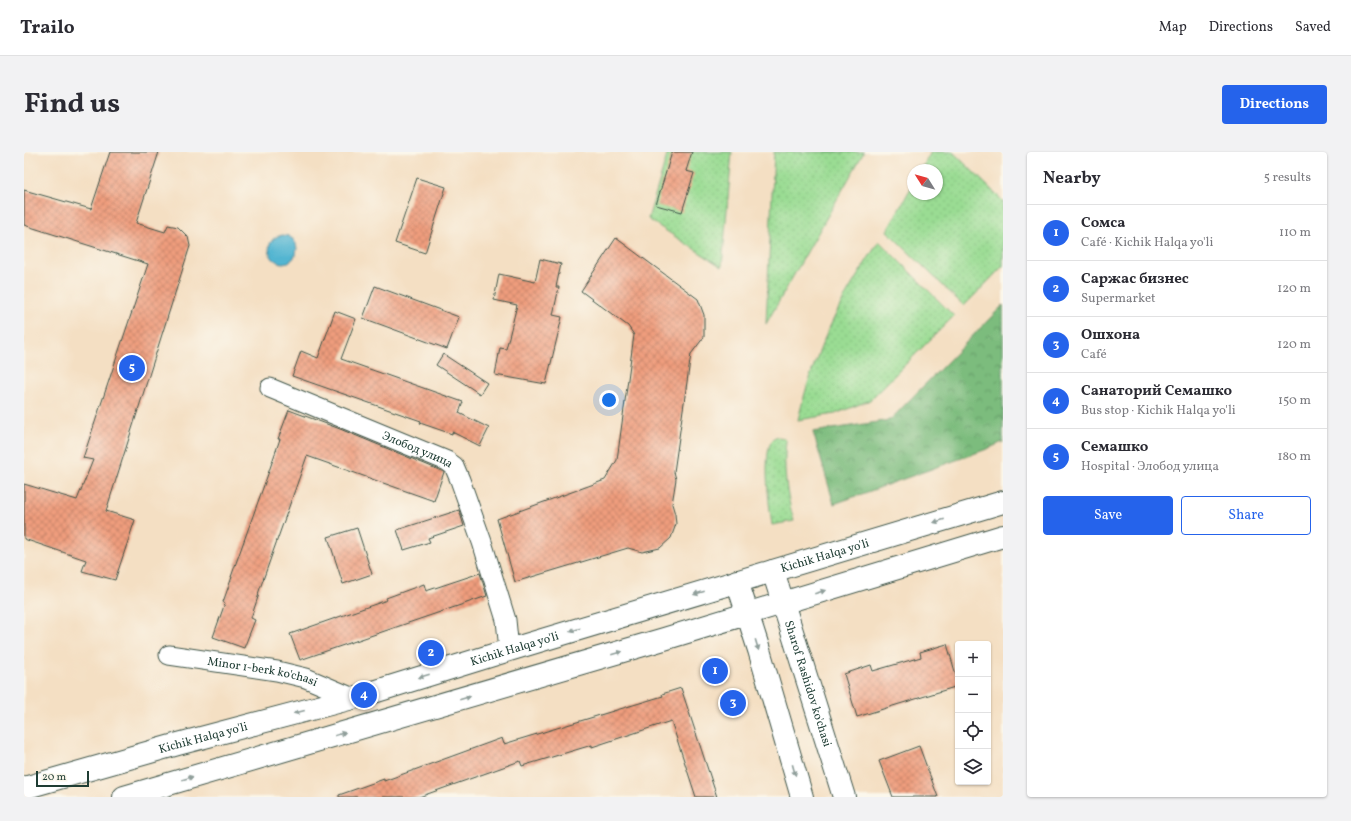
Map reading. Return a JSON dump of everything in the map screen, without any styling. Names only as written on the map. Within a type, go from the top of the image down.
[{"type":"main road","points":[[962,514],[1003,492]]},
{"type":"main road","name":"Kichik Halqa yo'li","points":[[31,790],[178,744],[353,698],[1003,502]]},
{"type":"main road","points":[[124,797],[169,791],[443,704],[1003,536]]},
{"type":"main road","points":[[980,544],[1003,539]]},
{"type":"main road","name":"Sharof Rashidov ko'chasi","points":[[773,571],[844,797]]},
{"type":"main road","points":[[737,582],[802,797]]},
{"type":"street","name":"Элобод улица","points":[[270,388],[447,461],[454,466],[479,535],[506,620],[509,650]]},
{"type":"street","name":"Minor 1-berk ko'chasi","points":[[169,655],[277,671],[306,678],[353,698]]},
{"type":"green space","points":[[668,152],[732,152],[722,267],[648,219]]},
{"type":"green space","points":[[774,152],[864,152],[766,324]]},
{"type":"green space","points":[[931,152],[953,152],[1003,201],[1003,266],[964,306],[887,231],[907,195],[907,200],[943,200],[943,164],[924,164]]},
{"type":"green space","points":[[879,241],[954,316],[870,400],[835,414],[798,420],[810,377],[825,336],[848,292]]},
{"type":"green space","points":[[1003,305],[1003,442],[834,504],[813,432],[890,420]]},
{"type":"green space","points":[[779,437],[786,440],[786,481],[794,521],[772,525],[767,482],[767,459],[771,442],[775,438]]},
{"type":"water","points":[[283,235],[293,239],[297,249],[293,259],[283,263],[273,259],[269,249],[273,239]]},
{"type":"building","points":[[110,152],[159,152],[136,223],[165,232],[168,225],[178,227],[188,237],[190,246],[106,511],[135,520],[115,580],[82,571],[86,560],[24,539],[24,484],[77,500],[93,460],[83,458],[148,264],[24,225],[24,190],[91,209]]},
{"type":"building","points":[[672,152],[692,152],[686,171],[694,173],[682,212],[656,205]]},
{"type":"building","points":[[417,178],[446,187],[425,253],[395,243]]},
{"type":"building","points":[[616,238],[698,299],[704,315],[704,337],[691,354],[674,472],[676,479],[672,504],[676,524],[671,538],[660,548],[642,552],[628,548],[515,582],[497,519],[605,480],[617,460],[634,335],[628,326],[581,291]]},
{"type":"building","points":[[540,259],[561,264],[556,287],[559,287],[553,315],[562,317],[546,384],[495,375],[500,348],[506,349],[517,305],[494,300],[499,274],[535,282]]},
{"type":"building","points":[[375,286],[459,317],[447,349],[363,318]]},
{"type":"building","points":[[335,311],[356,319],[341,359],[463,402],[459,413],[489,428],[480,446],[452,432],[452,434],[420,423],[421,421],[292,376],[301,351],[318,358]]},
{"type":"building","points":[[443,354],[487,383],[480,394],[436,365]]},
{"type":"building","points":[[289,410],[340,429],[444,472],[434,501],[307,456],[258,594],[251,618],[255,620],[244,648],[213,637],[225,603],[223,602],[231,577]]},
{"type":"building","points":[[459,510],[464,526],[428,538],[430,542],[404,550],[397,530]]},
{"type":"building","points":[[357,528],[372,574],[343,584],[328,537]]},
{"type":"building","points":[[480,573],[487,596],[300,660],[290,634],[387,600],[386,598],[424,584],[426,591]]},
{"type":"building","points":[[947,644],[955,672],[955,687],[857,717],[844,674],[871,665],[873,671],[921,657],[920,652]]},
{"type":"building","points":[[681,688],[717,797],[696,797],[671,721],[592,747],[592,745],[522,766],[520,761],[419,797],[339,797],[339,795],[384,779],[384,781],[502,738],[504,744],[663,696],[662,694]]},
{"type":"building","points":[[919,746],[938,797],[893,797],[879,761]]},
{"type":"place","name":"Семашко","points":[[132,368]]},
{"type":"place","name":"Саржас бизнес","points":[[431,653]]},
{"type":"place","name":"Сомса","points":[[715,671]]},
{"type":"place","name":"Санаторий Семашко","points":[[364,695]]},
{"type":"place","name":"Ошхона","points":[[733,703]]}]
